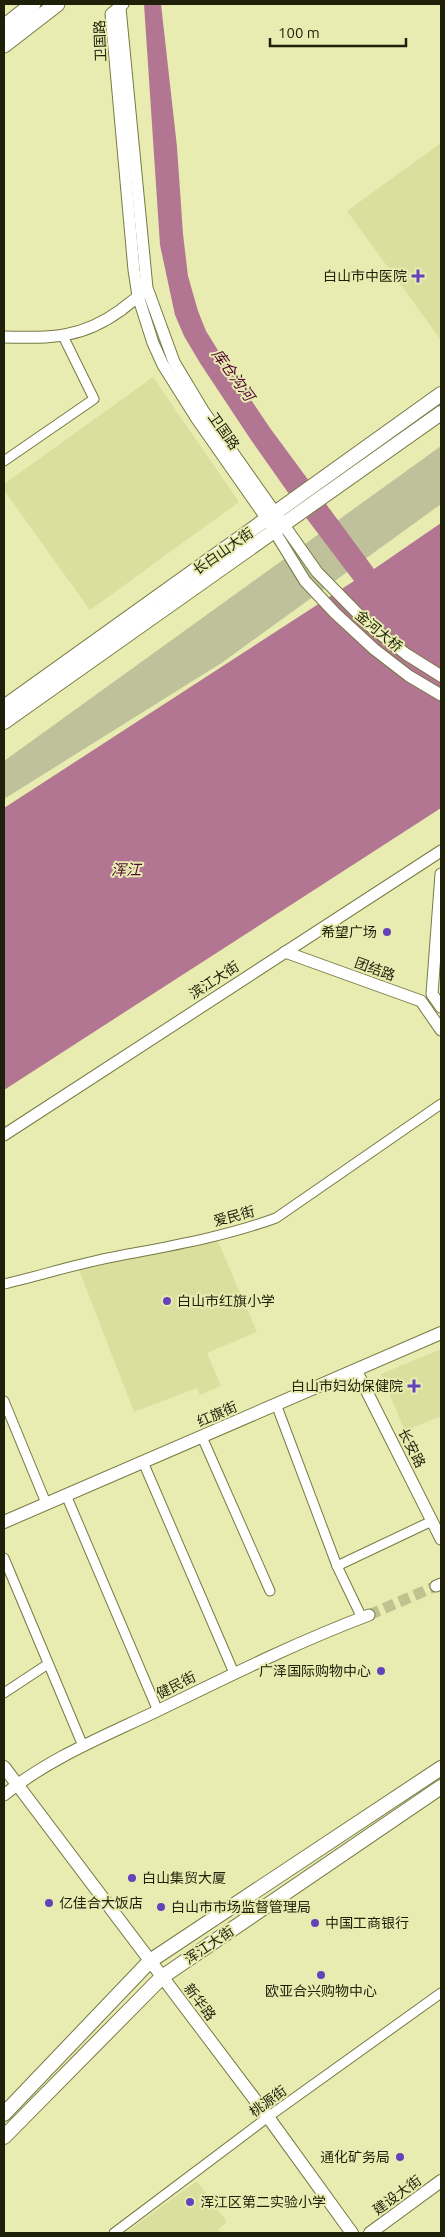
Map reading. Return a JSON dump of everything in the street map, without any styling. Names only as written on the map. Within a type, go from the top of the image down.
[{"type":"highway","points":[[4,27],[33,4]]},
{"type":"highway","points":[[4,46],[57,4]]},
{"type":"main road","name":"长白山大街","points":[[4,722],[317,491],[441,394]]},
{"type":"main road","name":"长白山大街","points":[[317,491],[441,413]]},
{"type":"main road","name":"长白山大街","points":[[4,707],[275,522]]},
{"type":"main road","name":"红旗街","points":[[4,1522],[441,1333]]},
{"type":"main road","name":"新华路","points":[[4,1767],[268,2117],[352,2233]]},
{"type":"main road","name":"浑江大街","points":[[4,2114],[150,1961],[441,1768]]},
{"type":"main road","name":"浑江大街","points":[[4,2137],[162,1977],[441,1787]]},
{"type":"main road","name":"建设大街","points":[[370,2233],[441,2182]]},
{"type":"street","name":"卫国路","points":[[121,6],[147,288],[174,362],[275,522],[305,581]]},
{"type":"street","name":"卫国路","points":[[121,6],[111,14],[124,164],[138,296],[153,343],[163,365],[197,420],[275,522],[317,572]]},
{"type":"street","points":[[4,337],[63,336],[81,333],[104,323],[147,288]]},
{"type":"street","points":[[4,461],[94,399],[63,336]]},
{"type":"street","name":"金河大桥","points":[[317,572],[370,626],[406,654],[441,676]]},
{"type":"street","name":"金河大桥","points":[[305,581],[335,613],[374,649],[409,676],[441,695]]},
{"type":"street","name":"滨江大街","points":[[4,1135],[441,851]]},
{"type":"street","points":[[441,874],[432,994],[441,1007]]},
{"type":"street","name":"团结路","points":[[285,952],[421,1001]]},
{"type":"street","points":[[432,994],[421,1001],[441,1030]]},
{"type":"street","name":"爱民街","points":[[4,1284],[108,1258],[148,1252],[240,1230],[276,1218],[441,1104]]},
{"type":"street","name":"长安路","points":[[356,1370],[441,1539]]},
{"type":"street","points":[[4,1401],[46,1503]]},
{"type":"street","points":[[276,1404],[337,1566],[366,1616]]},
{"type":"street","points":[[202,1437],[270,1591]]},
{"type":"street","points":[[143,1462],[234,1672]]},
{"type":"street","points":[[66,1495],[158,1711]]},
{"type":"street","points":[[337,1566],[432,1521]]},
{"type":"street","points":[[4,1558],[83,1746]]},
{"type":"street","name":"健民街","points":[[4,1795],[17,1784],[83,1746],[158,1711],[234,1672],[366,1616]]},
{"type":"street","points":[[4,1694],[48,1664]]},
{"type":"street","name":"桃源街","points":[[114,2233],[268,2117],[441,1993]]},
{"type":"shaded area","name":"白山市中医院","points":[[441,143],[441,340],[347,211]]},
{"type":"shaded area","points":[[153,377],[239,502],[90,610],[4,490],[4,484]]},
{"type":"shaded area","points":[[441,446],[441,504],[223,662],[4,799],[4,761]]},
{"type":"shaded area","name":"白山市红旗小学","points":[[216,1237],[257,1332],[207,1353],[221,1386],[200,1395],[197,1388],[134,1412],[79,1270]]},
{"type":"shaded area","name":"白山市妇幼保健院","points":[[441,1349],[441,1416],[405,1431],[381,1374]]},
{"type":"shaded area","name":"浑江区第二实验小学","points":[[197,2181],[227,2222],[218,2229],[221,2233],[125,2233]]},
{"type":"water","name":"浑江","points":[[144,4],[161,4],[177,147],[188,276],[206,331],[270,428],[374,569],[441,523],[441,808],[4,1090],[4,808],[354,581],[301,511],[251,440],[200,363],[184,336],[175,315],[160,245]]},
{"type":"tunnel","points":[[369,1615],[436,1586]]},
{"type":"place","name":"白山市中医院","points":[[418,276]]},
{"type":"place","name":"希望广场","points":[[387,932]]},
{"type":"place","name":"白山市红旗小学","points":[[167,1301]]},
{"type":"place","name":"白山市妇幼保健院","points":[[414,1386]]},
{"type":"place","name":"广泽国际购物中心","points":[[381,1671]]},
{"type":"place","name":"白山集贸大厦","points":[[132,1878]]},
{"type":"place","name":"亿佳合大饭店","points":[[49,1903]]},
{"type":"place","name":"白山市市场监督管理局","points":[[161,1907]]},
{"type":"place","name":"中国工商银行","points":[[315,1923]]},
{"type":"place","name":"欧亚合兴购物中心","points":[[321,1975]]},
{"type":"place","name":"通化矿务局","points":[[400,2157]]},
{"type":"place","name":"浑江区第二实验小学","points":[[190,2202]]},
{"type":"water label","name":"库仓沟河","points":[[233,375]]}]
